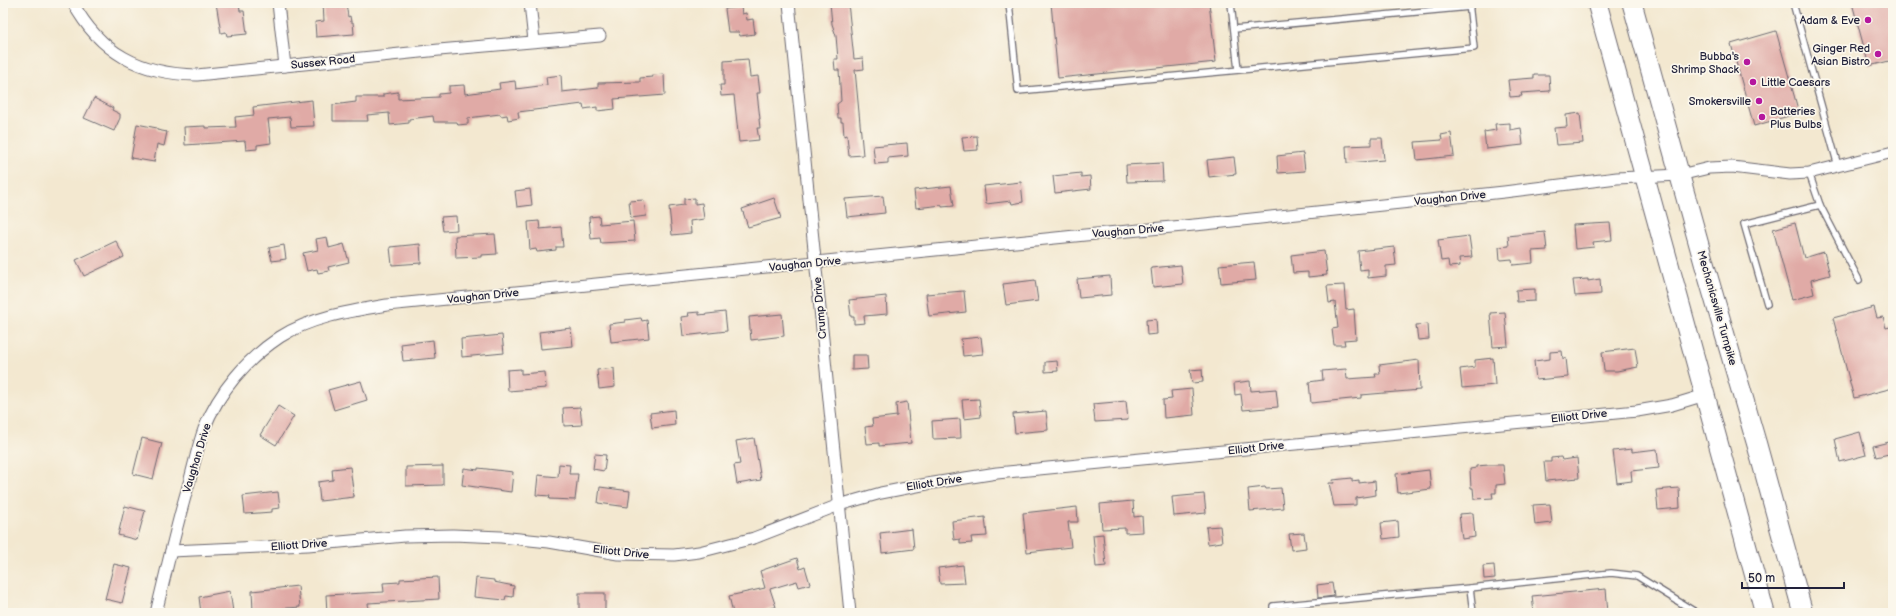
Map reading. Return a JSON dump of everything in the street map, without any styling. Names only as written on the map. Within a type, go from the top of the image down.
[{"type":"highway","points":[[1597,3],[1765,613]]},
{"type":"highway","name":"Mechanicsville Turnpike","points":[[1632,3],[1803,613]]},
{"type":"street","name":"Sussex Road","points":[[73,3],[91,31],[106,46],[122,58],[156,72],[176,75],[197,75],[534,41],[600,36]]},
{"type":"street","points":[[278,3],[285,66]]},
{"type":"street","points":[[530,3],[534,41]]},
{"type":"street","name":"Crump Drive","points":[[789,3],[850,613]]},
{"type":"street","name":"Vaughan Drive","points":[[156,613],[204,429],[213,409],[227,386],[243,367],[261,351],[281,337],[296,329],[347,313],[387,305],[1205,224],[1504,192],[1617,178],[1680,175],[1709,168],[1732,167],[1790,174],[1809,173],[1893,152]]},
{"type":"street","name":"Elliott Drive","points":[[171,551],[308,545],[405,536],[453,535],[501,537],[549,542],[618,554],[674,554],[730,545],[754,538],[839,505],[888,491],[997,473],[1637,410],[1672,405],[1705,395]]},
{"type":"lane","points":[[1009,3],[1018,91],[1474,48],[1469,5],[1234,29]]},
{"type":"lane","points":[[1231,3],[1238,70]]},
{"type":"lane","points":[[1793,3],[1838,166]]},
{"type":"lane","points":[[1809,173],[1820,205],[1859,280]]},
{"type":"lane","points":[[1767,304],[1744,224],[1820,205]]},
{"type":"lane","points":[[1273,613],[1272,606],[1618,574],[1637,576],[1697,613]]},
{"type":"lane","points":[[1470,588],[1473,613]]},
{"type":"building","points":[[216,3],[239,3],[240,11],[244,11],[247,34],[227,36],[226,32],[221,33]]},
{"type":"building","points":[[323,3],[346,3],[348,17],[350,16],[351,22],[353,22],[354,34],[316,37],[315,22],[324,21]]},
{"type":"building","points":[[830,3],[848,3],[854,59],[863,58],[864,69],[855,70],[863,155],[849,156],[847,135],[844,136],[843,122],[841,122],[841,118],[838,118],[837,104],[841,101],[839,70],[835,70],[834,59],[838,59],[836,36],[832,24]]},
{"type":"building","points":[[1051,3],[1209,3],[1216,62],[1058,78]]},
{"type":"building","points":[[1852,3],[1893,3],[1893,60],[1869,66]]},
{"type":"building","points":[[741,7],[742,14],[746,13],[747,20],[753,19],[755,34],[740,36],[739,32],[728,32],[725,9]]},
{"type":"building","points":[[1776,31],[1799,113],[1754,126],[1731,44]]},
{"type":"building","points":[[748,59],[750,77],[758,76],[760,93],[757,93],[760,128],[757,128],[759,140],[739,142],[734,95],[721,96],[720,85],[724,85],[724,61]]},
{"type":"building","points":[[664,74],[665,95],[614,99],[615,109],[597,111],[597,107],[584,109],[583,104],[518,112],[519,118],[508,120],[507,115],[501,116],[500,114],[468,118],[468,124],[458,125],[457,122],[434,122],[433,116],[409,119],[409,123],[390,125],[389,113],[367,115],[368,121],[333,121],[333,105],[356,102],[356,97],[383,97],[383,94],[398,92],[398,99],[439,97],[439,94],[449,93],[449,86],[464,85],[465,94],[500,89],[499,83],[515,81],[516,89],[547,85],[546,77],[561,75],[562,92],[598,88],[598,83],[640,82],[640,78]]},
{"type":"building","points":[[1534,75],[1549,75],[1550,91],[1521,93],[1522,96],[1510,97],[1508,80],[1534,78]]},
{"type":"building","points":[[94,98],[113,108],[112,110],[120,114],[120,118],[114,131],[84,118]]},
{"type":"building","points":[[312,100],[314,126],[291,127],[290,117],[268,119],[271,143],[257,145],[257,149],[246,150],[245,141],[185,145],[184,127],[236,127],[235,117],[254,115],[253,107]]},
{"type":"building","points":[[1580,113],[1583,143],[1556,145],[1554,128],[1567,127],[1566,115]]},
{"type":"building","points":[[1510,123],[1510,130],[1521,128],[1523,145],[1486,149],[1484,132],[1496,130],[1495,124]]},
{"type":"building","points":[[137,124],[157,128],[157,130],[167,132],[164,146],[157,144],[154,162],[131,158]]},
{"type":"building","points":[[1451,133],[1454,156],[1417,160],[1415,142],[1442,140],[1441,135]]},
{"type":"building","points":[[977,136],[978,150],[964,151],[962,137]]},
{"type":"building","points":[[1371,138],[1382,138],[1384,160],[1347,163],[1346,146],[1371,145]]},
{"type":"building","points":[[907,143],[908,156],[888,158],[888,163],[875,164],[873,146]]},
{"type":"building","points":[[1303,153],[1305,171],[1278,173],[1277,156]]},
{"type":"building","points":[[1234,157],[1236,174],[1209,177],[1207,160]]},
{"type":"building","points":[[1162,163],[1163,181],[1127,182],[1126,165]]},
{"type":"building","points":[[1081,173],[1081,177],[1090,176],[1091,189],[1055,193],[1053,176]]},
{"type":"building","points":[[1021,182],[1023,202],[1012,204],[1011,201],[986,204],[984,186]]},
{"type":"building","points":[[951,186],[954,206],[942,207],[942,205],[916,208],[914,190]]},
{"type":"building","points":[[530,189],[532,205],[517,207],[515,191]]},
{"type":"building","points":[[883,196],[885,213],[847,217],[845,199]]},
{"type":"building","points":[[695,198],[695,204],[702,203],[704,219],[690,221],[691,233],[672,235],[669,207],[684,205],[684,199]]},
{"type":"building","points":[[774,198],[781,218],[748,227],[742,209]]},
{"type":"building","points":[[644,200],[646,216],[631,218],[629,201]]},
{"type":"building","points":[[456,216],[457,230],[443,231],[441,217]]},
{"type":"building","points":[[599,216],[600,224],[633,221],[635,241],[601,243],[600,238],[591,239],[589,217]]},
{"type":"building","points":[[539,221],[540,229],[561,227],[563,247],[556,247],[556,250],[537,252],[536,249],[530,250],[528,222]]},
{"type":"building","points":[[1610,223],[1612,240],[1593,242],[1594,247],[1575,249],[1573,225]]},
{"type":"building","points":[[1795,223],[1804,258],[1824,252],[1830,275],[1811,280],[1814,294],[1792,300],[1773,229]]},
{"type":"building","points":[[1545,232],[1547,250],[1532,251],[1533,263],[1513,265],[1512,259],[1500,260],[1499,247],[1509,246],[1508,236]]},
{"type":"building","points":[[495,234],[497,254],[481,255],[481,257],[456,258],[455,236]]},
{"type":"building","points":[[1469,236],[1472,257],[1459,258],[1460,266],[1449,267],[1448,260],[1441,261],[1438,240]]},
{"type":"building","points":[[327,237],[329,248],[344,244],[349,262],[328,267],[329,271],[318,273],[317,269],[307,271],[303,253],[318,250],[316,239]]},
{"type":"building","points":[[116,241],[124,257],[84,276],[76,260]]},
{"type":"building","points":[[420,244],[421,263],[392,265],[390,247]]},
{"type":"building","points":[[284,245],[286,259],[272,261],[269,248]]},
{"type":"building","points":[[1394,247],[1396,265],[1386,266],[1386,276],[1368,278],[1368,269],[1360,270],[1358,251]]},
{"type":"building","points":[[1324,251],[1327,275],[1308,277],[1308,272],[1293,273],[1291,255]]},
{"type":"building","points":[[1254,262],[1256,280],[1221,283],[1219,265]]},
{"type":"building","points":[[1181,265],[1183,284],[1153,287],[1151,268]]},
{"type":"building","points":[[1110,276],[1111,295],[1079,298],[1077,279]]},
{"type":"building","points":[[1588,279],[1588,281],[1600,279],[1601,294],[1575,296],[1573,280]]},
{"type":"building","points":[[1035,280],[1038,301],[1006,305],[1003,284]]},
{"type":"building","points":[[1344,285],[1346,310],[1354,309],[1356,339],[1344,340],[1345,345],[1334,345],[1332,329],[1338,328],[1335,302],[1329,303],[1327,286]]},
{"type":"building","points":[[1535,289],[1535,301],[1517,302],[1516,290]]},
{"type":"building","points":[[964,291],[966,312],[929,316],[926,294]]},
{"type":"building","points":[[886,296],[887,314],[864,316],[865,323],[854,324],[854,317],[851,317],[849,300]]},
{"type":"building","points":[[1874,307],[1877,318],[1883,317],[1886,328],[1890,327],[1893,339],[1893,388],[1854,398],[1833,318]]},
{"type":"building","points":[[699,312],[699,315],[725,312],[727,331],[683,336],[681,317],[689,316],[688,313]]},
{"type":"building","points":[[1505,312],[1508,346],[1493,347],[1490,313]]},
{"type":"building","points":[[782,314],[784,336],[751,340],[749,317]]},
{"type":"building","points":[[641,318],[642,321],[647,320],[649,338],[611,342],[609,324]]},
{"type":"building","points":[[1156,319],[1157,334],[1147,335],[1146,320]]},
{"type":"building","points":[[1428,324],[1429,339],[1418,340],[1416,325]]},
{"type":"building","points":[[571,328],[573,346],[541,349],[539,332]]},
{"type":"building","points":[[502,335],[504,353],[462,357],[461,339]]},
{"type":"building","points":[[981,337],[983,354],[963,356],[961,339]]},
{"type":"building","points":[[433,340],[435,358],[403,361],[401,344]]},
{"type":"building","points":[[1635,348],[1638,367],[1617,371],[1604,371],[1602,352]]},
{"type":"building","points":[[1562,351],[1563,359],[1566,358],[1568,377],[1536,380],[1534,361],[1550,359],[1550,352]]},
{"type":"building","points":[[852,355],[867,355],[868,369],[852,370]]},
{"type":"building","points":[[1493,358],[1495,385],[1462,388],[1460,369],[1475,367],[1475,360]]},
{"type":"building","points":[[1419,360],[1420,390],[1361,395],[1361,398],[1311,403],[1309,382],[1323,380],[1322,371],[1346,369],[1347,379],[1376,377],[1375,374],[1380,374],[1379,365]]},
{"type":"building","points":[[1057,361],[1058,371],[1045,372],[1045,362]]},
{"type":"building","points":[[614,368],[615,387],[599,389],[597,370]]},
{"type":"building","points":[[521,369],[521,374],[545,372],[546,388],[508,391],[507,370]]},
{"type":"building","points":[[1202,369],[1203,382],[1192,383],[1190,370]]},
{"type":"building","points":[[361,381],[367,400],[334,410],[328,390]]},
{"type":"building","points":[[1250,381],[1251,391],[1276,389],[1278,407],[1243,410],[1241,394],[1235,395],[1234,383]]},
{"type":"building","points":[[1192,389],[1194,415],[1164,418],[1163,400],[1172,399],[1171,391]]},
{"type":"building","points":[[979,399],[981,417],[964,419],[962,400]]},
{"type":"building","points":[[1126,401],[1128,420],[1095,422],[1093,404]]},
{"type":"building","points":[[907,402],[911,443],[879,446],[879,443],[867,444],[865,427],[873,426],[872,419],[897,416],[896,404]]},
{"type":"building","points":[[278,406],[294,416],[276,445],[260,435]]},
{"type":"building","points":[[580,407],[582,425],[564,426],[563,408]]},
{"type":"building","points":[[674,410],[675,425],[652,428],[650,413]]},
{"type":"building","points":[[1046,411],[1048,430],[1015,433],[1013,414]]},
{"type":"building","points":[[960,419],[961,438],[933,439],[932,421]]},
{"type":"building","points":[[1860,432],[1866,455],[1840,462],[1835,439]]},
{"type":"building","points":[[142,438],[162,443],[153,479],[133,474]]},
{"type":"building","points":[[754,438],[761,480],[737,484],[734,465],[740,464],[736,441]]},
{"type":"building","points":[[1893,441],[1893,453],[1876,457],[1873,446]]},
{"type":"building","points":[[1632,449],[1632,452],[1657,449],[1659,468],[1631,471],[1632,481],[1617,483],[1613,451]]},
{"type":"building","points":[[595,454],[606,455],[604,471],[593,469]]},
{"type":"building","points":[[1561,457],[1562,460],[1577,458],[1579,478],[1546,481],[1544,462],[1551,462],[1551,458]]},
{"type":"building","points":[[559,464],[570,465],[569,474],[578,474],[575,500],[549,499],[550,496],[536,495],[538,475],[558,477]]},
{"type":"building","points":[[1503,465],[1505,484],[1496,485],[1496,493],[1492,493],[1493,498],[1474,499],[1473,488],[1471,488],[1470,469],[1476,468],[1476,466]]},
{"type":"building","points":[[443,466],[443,485],[406,486],[406,467]]},
{"type":"building","points":[[350,467],[354,497],[320,501],[318,482],[333,480],[332,469]]},
{"type":"building","points":[[464,468],[513,472],[511,492],[462,485]]},
{"type":"building","points":[[1429,470],[1431,489],[1398,493],[1396,474]]},
{"type":"building","points":[[1352,478],[1352,481],[1359,480],[1359,483],[1375,481],[1376,495],[1356,498],[1356,505],[1334,506],[1329,483],[1334,483],[1333,480]]},
{"type":"building","points":[[600,487],[630,491],[628,507],[598,503]]},
{"type":"building","points":[[1265,487],[1266,489],[1281,488],[1283,508],[1250,511],[1248,489]]},
{"type":"building","points":[[1679,488],[1680,508],[1658,510],[1656,490]]},
{"type":"building","points":[[278,492],[280,508],[272,509],[272,512],[245,514],[243,496]]},
{"type":"building","points":[[1204,494],[1206,513],[1174,516],[1172,497]]},
{"type":"building","points":[[1133,501],[1134,517],[1142,516],[1143,532],[1125,533],[1125,528],[1102,529],[1100,504]]},
{"type":"building","points":[[1550,504],[1552,523],[1535,525],[1533,505]]},
{"type":"building","points":[[125,506],[145,511],[137,540],[118,535]]},
{"type":"building","points":[[1077,507],[1078,522],[1068,522],[1071,547],[1027,552],[1023,513]]},
{"type":"building","points":[[1473,513],[1475,537],[1462,539],[1459,514]]},
{"type":"building","points":[[985,517],[987,536],[971,537],[972,543],[960,544],[960,539],[954,540],[952,521]]},
{"type":"building","points":[[1398,521],[1399,537],[1383,539],[1381,523]]},
{"type":"building","points":[[1220,526],[1222,542],[1208,544],[1206,527]]},
{"type":"building","points":[[912,529],[914,549],[882,553],[880,533]]},
{"type":"building","points":[[1304,533],[1306,548],[1291,550],[1289,534]]},
{"type":"building","points":[[1103,534],[1106,566],[1096,567],[1093,535]]},
{"type":"building","points":[[797,558],[800,569],[805,567],[810,584],[799,587],[797,581],[770,589],[776,607],[748,613],[733,613],[729,596],[765,588],[760,571]]},
{"type":"building","points":[[114,564],[131,568],[122,603],[105,599]]},
{"type":"building","points":[[963,565],[965,583],[940,584],[938,568]]},
{"type":"building","points":[[1494,565],[1495,578],[1484,579],[1483,566]]},
{"type":"building","points":[[438,577],[439,599],[368,603],[369,612],[327,613],[326,595],[384,592],[383,583],[400,582],[400,579]]},
{"type":"building","points":[[476,578],[494,580],[494,582],[514,586],[513,597],[506,596],[505,600],[474,597]]},
{"type":"building","points":[[1332,583],[1334,596],[1318,598],[1317,585]]},
{"type":"building","points":[[298,586],[300,607],[253,611],[252,591]]},
{"type":"building","points":[[1606,589],[1608,613],[1534,613],[1532,596]]},
{"type":"building","points":[[230,591],[233,612],[201,613],[199,597]]},
{"type":"building","points":[[579,593],[605,593],[605,610],[579,610]]},
{"type":"place","name":"Adam & Eve","points":[[1868,20]]},
{"type":"place","name":"Ginger Red Asian Bistro","points":[[1878,54]]},
{"type":"place","name":"Bubba's Shrimp Shack","points":[[1747,62]]},
{"type":"place","name":"Little Caesars","points":[[1753,82]]},
{"type":"place","name":"Smokersville","points":[[1759,101]]},
{"type":"place","name":"Batteries Plus Bulbs","points":[[1762,117]]}]
